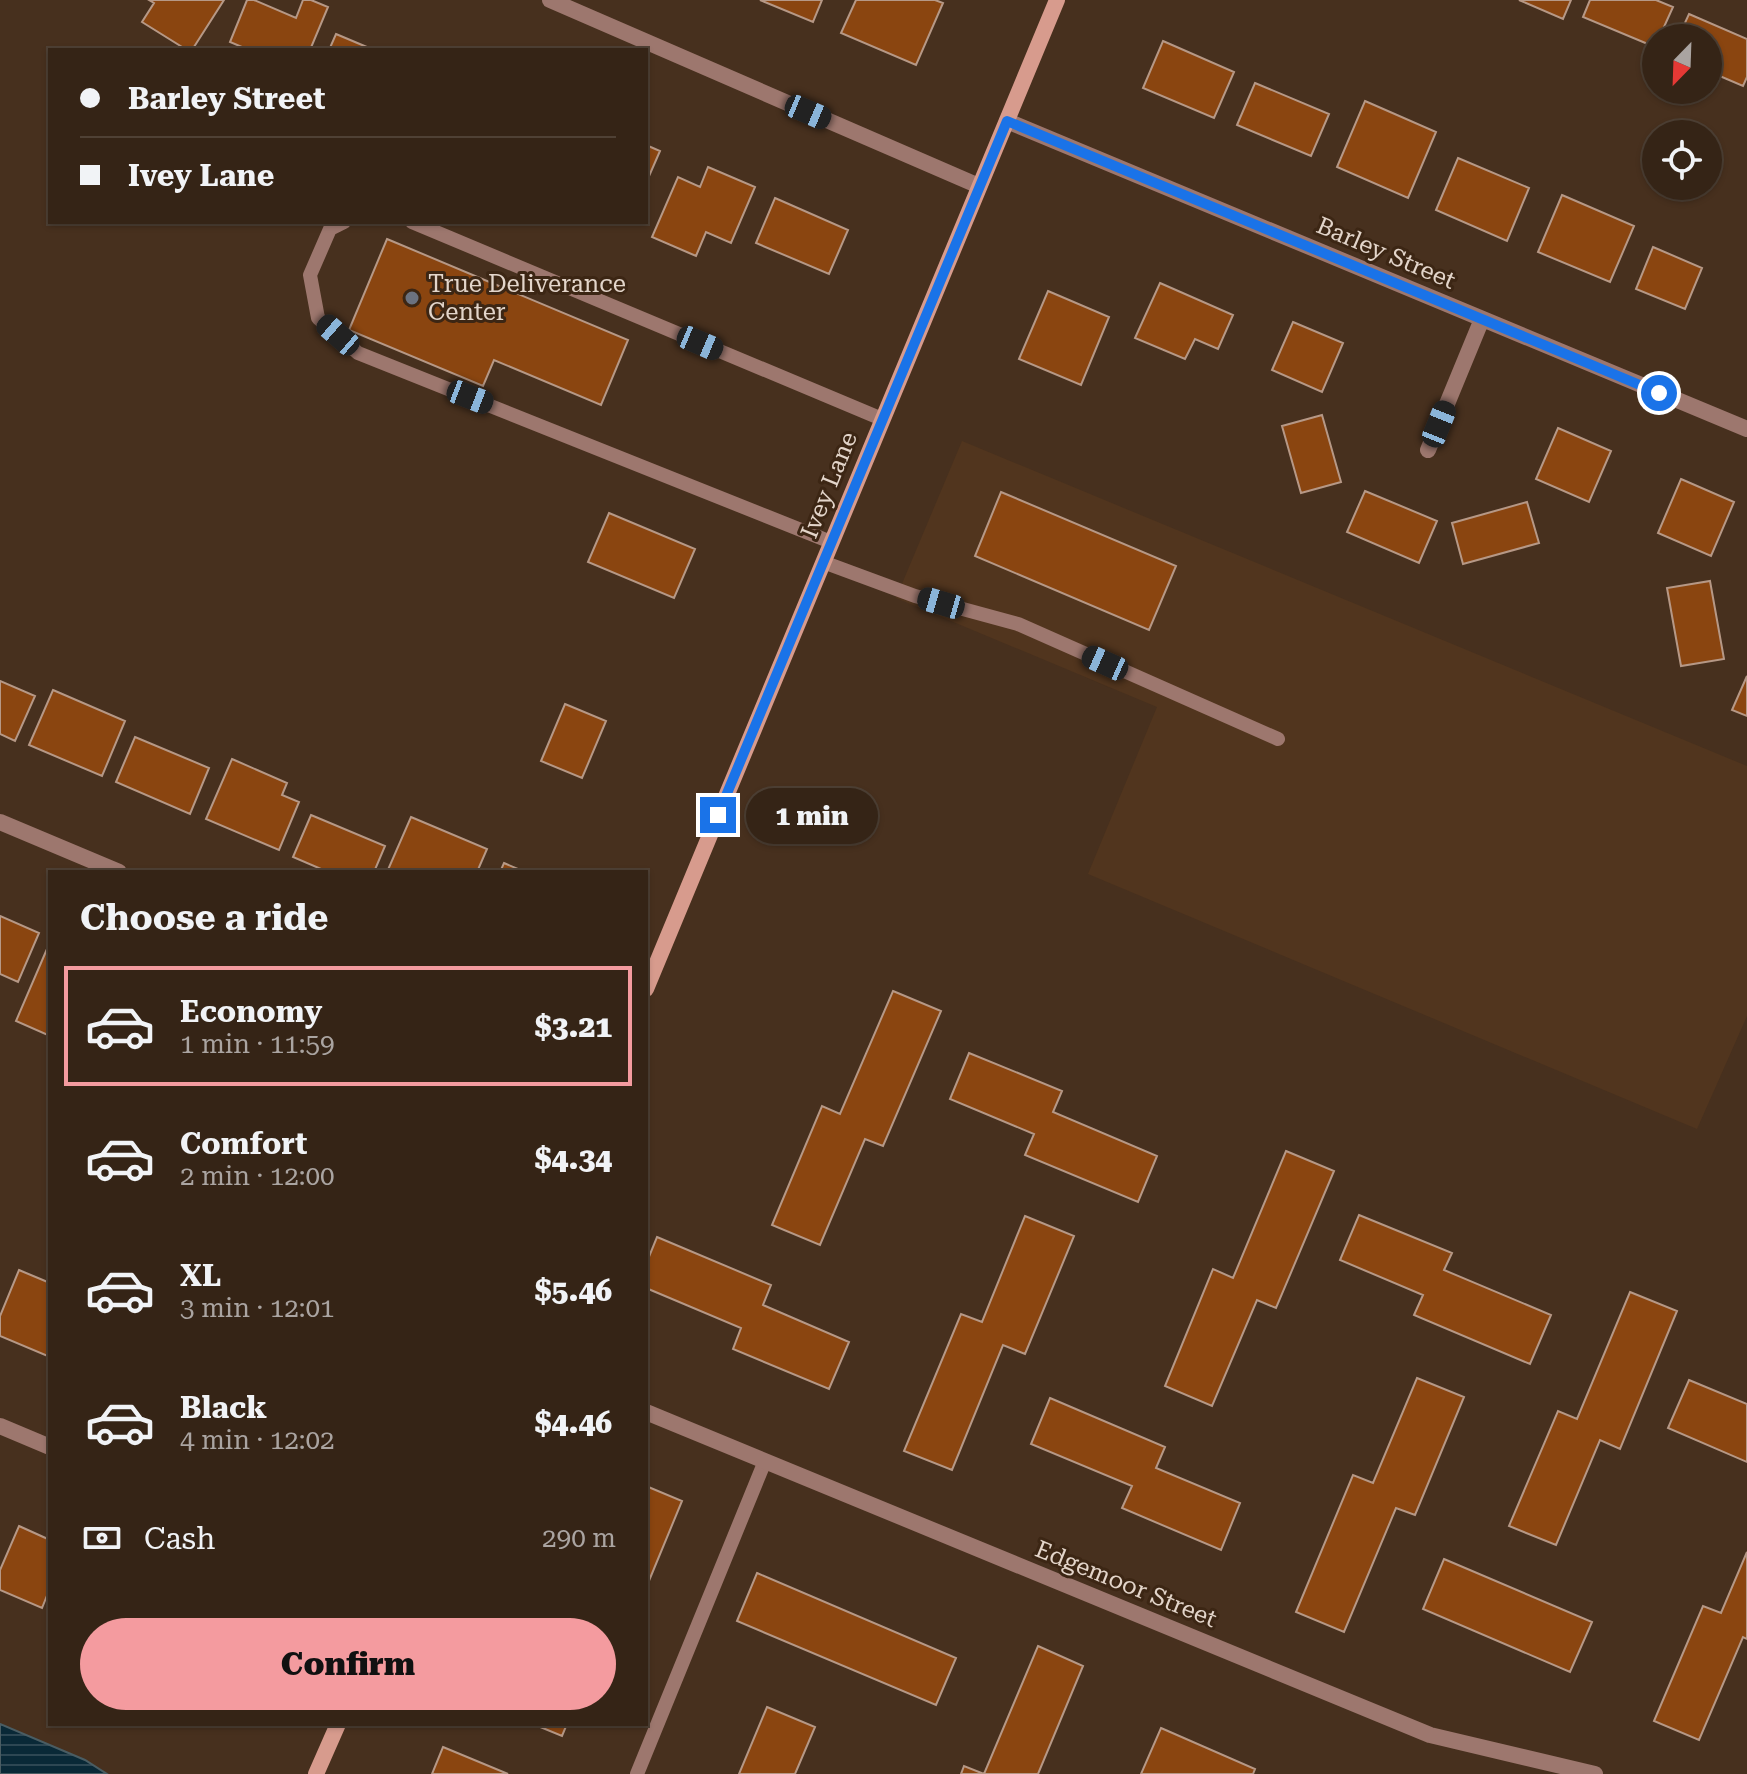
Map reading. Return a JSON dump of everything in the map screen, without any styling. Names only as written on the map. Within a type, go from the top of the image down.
[{"type":"street","points":[[550,0],[979,186]]},
{"type":"street","name":"Ivey Lane","points":[[648,984],[1057,0]]},
{"type":"street","name":"Barley Street","points":[[1007,121],[1747,429]]},
{"type":"street","points":[[1428,450],[1482,319]]},
{"type":"street","points":[[0,822],[114,870]]},
{"type":"street","name":"Edgemoor Street","points":[[648,1413],[1430,1735],[1595,1774]]},
{"type":"street","points":[[0,1426],[48,1446]]},
{"type":"street","points":[[316,1774],[337,1726]]},
{"type":"lane","points":[[340,224],[330,229],[310,275],[318,318],[358,353],[831,542]]},
{"type":"lane","points":[[417,224],[882,419]]},
{"type":"lane","points":[[823,562],[915,596],[1018,624],[1278,739]]},
{"type":"lane","points":[[637,1774],[765,1461]]},
{"type":"shaded area","points":[[962,441],[1747,766],[1747,1016],[1697,1129],[1088,874],[1157,707],[896,598]]},
{"type":"water","points":[[0,1724],[85,1760],[107,1774],[0,1774]]},
{"type":"building","points":[[149,0],[224,0],[193,48],[184,48],[142,22],[154,3]]},
{"type":"building","points":[[247,0],[254,0],[296,18],[303,0],[328,7],[311,48],[244,48],[230,42]]},
{"type":"building","points":[[760,0],[822,0],[813,22]]},
{"type":"building","points":[[856,0],[935,0],[943,3],[916,65],[841,33]]},
{"type":"building","points":[[1519,0],[1571,0],[1563,19]]},
{"type":"building","points":[[1590,0],[1656,0],[1673,7],[1665,24],[1642,24],[1642,42],[1583,17]]},
{"type":"building","points":[[1689,14],[1712,24],[1684,24]]},
{"type":"building","points":[[1722,28],[1747,39],[1747,77],[1743,86],[1722,77]]},
{"type":"building","points":[[336,34],[369,48],[330,48]]},
{"type":"building","points":[[1163,41],[1234,72],[1214,118],[1143,88]]},
{"type":"building","points":[[1255,83],[1329,114],[1311,156],[1237,125]]},
{"type":"building","points":[[1365,101],[1436,132],[1408,198],[1337,167]]},
{"type":"building","points":[[648,146],[660,151],[648,178]]},
{"type":"building","points":[[1458,158],[1529,188],[1507,241],[1436,210]]},
{"type":"building","points":[[708,167],[755,187],[731,243],[706,232],[696,256],[652,237],[678,177],[700,187]]},
{"type":"building","points":[[1562,195],[1634,226],[1610,282],[1538,252]]},
{"type":"building","points":[[775,198],[848,230],[829,274],[756,243]]},
{"type":"building","points":[[387,239],[628,340],[601,405],[494,360],[483,386],[349,330]]},
{"type":"building","points":[[1653,247],[1702,268],[1685,309],[1636,289]]},
{"type":"building","points":[[1160,283],[1233,315],[1218,349],[1195,339],[1185,359],[1135,338]]},
{"type":"building","points":[[1048,291],[1109,317],[1081,385],[1019,359]]},
{"type":"building","points":[[1293,322],[1343,343],[1322,392],[1272,370]]},
{"type":"building","points":[[1322,415],[1341,482],[1301,493],[1282,426]]},
{"type":"building","points":[[1558,428],[1611,451],[1589,502],[1536,479]]},
{"type":"building","points":[[1681,479],[1734,502],[1711,556],[1658,533]]},
{"type":"building","points":[[1365,491],[1437,521],[1419,563],[1347,532]]},
{"type":"building","points":[[1001,492],[1176,566],[1149,630],[975,556]]},
{"type":"building","points":[[1527,502],[1539,543],[1463,564],[1452,523]]},
{"type":"building","points":[[609,513],[695,549],[674,598],[588,562]]},
{"type":"building","points":[[1710,581],[1724,659],[1681,666],[1667,588]]},
{"type":"building","points":[[1747,676],[1747,716],[1732,710]]},
{"type":"building","points":[[0,681],[35,696],[15,741],[0,734]]},
{"type":"building","points":[[53,690],[125,721],[102,776],[29,745]]},
{"type":"building","points":[[565,704],[606,721],[582,778],[541,761]]},
{"type":"building","points":[[135,737],[209,768],[190,814],[116,782]]},
{"type":"building","points":[[232,759],[287,783],[282,795],[299,802],[279,850],[206,819]]},
{"type":"building","points":[[311,815],[385,846],[375,870],[323,870],[293,857]]},
{"type":"building","points":[[411,817],[487,849],[478,870],[388,870]]},
{"type":"building","points":[[504,863],[520,870],[501,870]]},
{"type":"building","points":[[0,916],[39,933],[18,982],[0,974]]},
{"type":"building","points":[[48,947],[48,1035],[16,1021]]},
{"type":"building","points":[[893,991],[941,1011],[883,1146],[865,1139],[820,1245],[772,1225],[822,1106],[840,1114]]},
{"type":"building","points":[[969,1053],[1062,1091],[1053,1112],[1157,1156],[1138,1202],[1025,1155],[1034,1134],[950,1099]]},
{"type":"building","points":[[1286,1151],[1334,1171],[1276,1308],[1257,1300],[1212,1406],[1165,1386],[1213,1269],[1233,1278]]},
{"type":"building","points":[[1359,1215],[1452,1253],[1444,1270],[1551,1315],[1530,1364],[1414,1315],[1423,1295],[1340,1260]]},
{"type":"building","points":[[1025,1216],[1074,1236],[1025,1354],[1003,1345],[952,1470],[904,1451],[961,1314],[982,1322]]},
{"type":"building","points":[[657,1237],[771,1285],[763,1305],[849,1342],[829,1389],[733,1349],[741,1328],[648,1289],[648,1259]]},
{"type":"building","points":[[19,1270],[48,1282],[48,1356],[0,1336],[0,1316]]},
{"type":"building","points":[[1630,1292],[1677,1311],[1620,1449],[1600,1440],[1556,1545],[1509,1526],[1558,1411],[1577,1419]]},
{"type":"building","points":[[1417,1378],[1464,1397],[1415,1515],[1396,1508],[1344,1632],[1296,1612],[1353,1475],[1373,1483]]},
{"type":"building","points":[[1689,1380],[1747,1404],[1747,1462],[1668,1428]]},
{"type":"building","points":[[1050,1398],[1165,1447],[1156,1468],[1240,1503],[1221,1550],[1122,1508],[1132,1486],[1031,1444]]},
{"type":"building","points":[[648,1487],[682,1501],[648,1583]]},
{"type":"building","points":[[19,1526],[48,1539],[48,1593],[42,1608],[0,1590],[0,1570]]},
{"type":"building","points":[[1747,1552],[1747,1639],[1743,1637],[1699,1740],[1654,1721],[1703,1606],[1721,1613]]},
{"type":"building","points":[[1444,1559],[1592,1622],[1570,1672],[1423,1609]]},
{"type":"building","points":[[757,1573],[956,1658],[936,1705],[737,1621]]},
{"type":"building","points":[[1038,1646],[1083,1666],[1038,1774],[984,1774]]},
{"type":"building","points":[[767,1707],[815,1727],[795,1774],[739,1774]]},
{"type":"building","points":[[538,1726],[566,1726],[562,1736]]},
{"type":"building","points":[[1161,1728],[1255,1769],[1253,1774],[1141,1774]]},
{"type":"building","points":[[443,1747],[508,1774],[432,1774]]},
{"type":"building","points":[[964,1766],[984,1774],[961,1774]]},
{"type":"place","name":"True Deliverance Center","points":[[412,298]]},
{"type":"route","points":[[718,815],[1007,121],[1659,393]]}]
